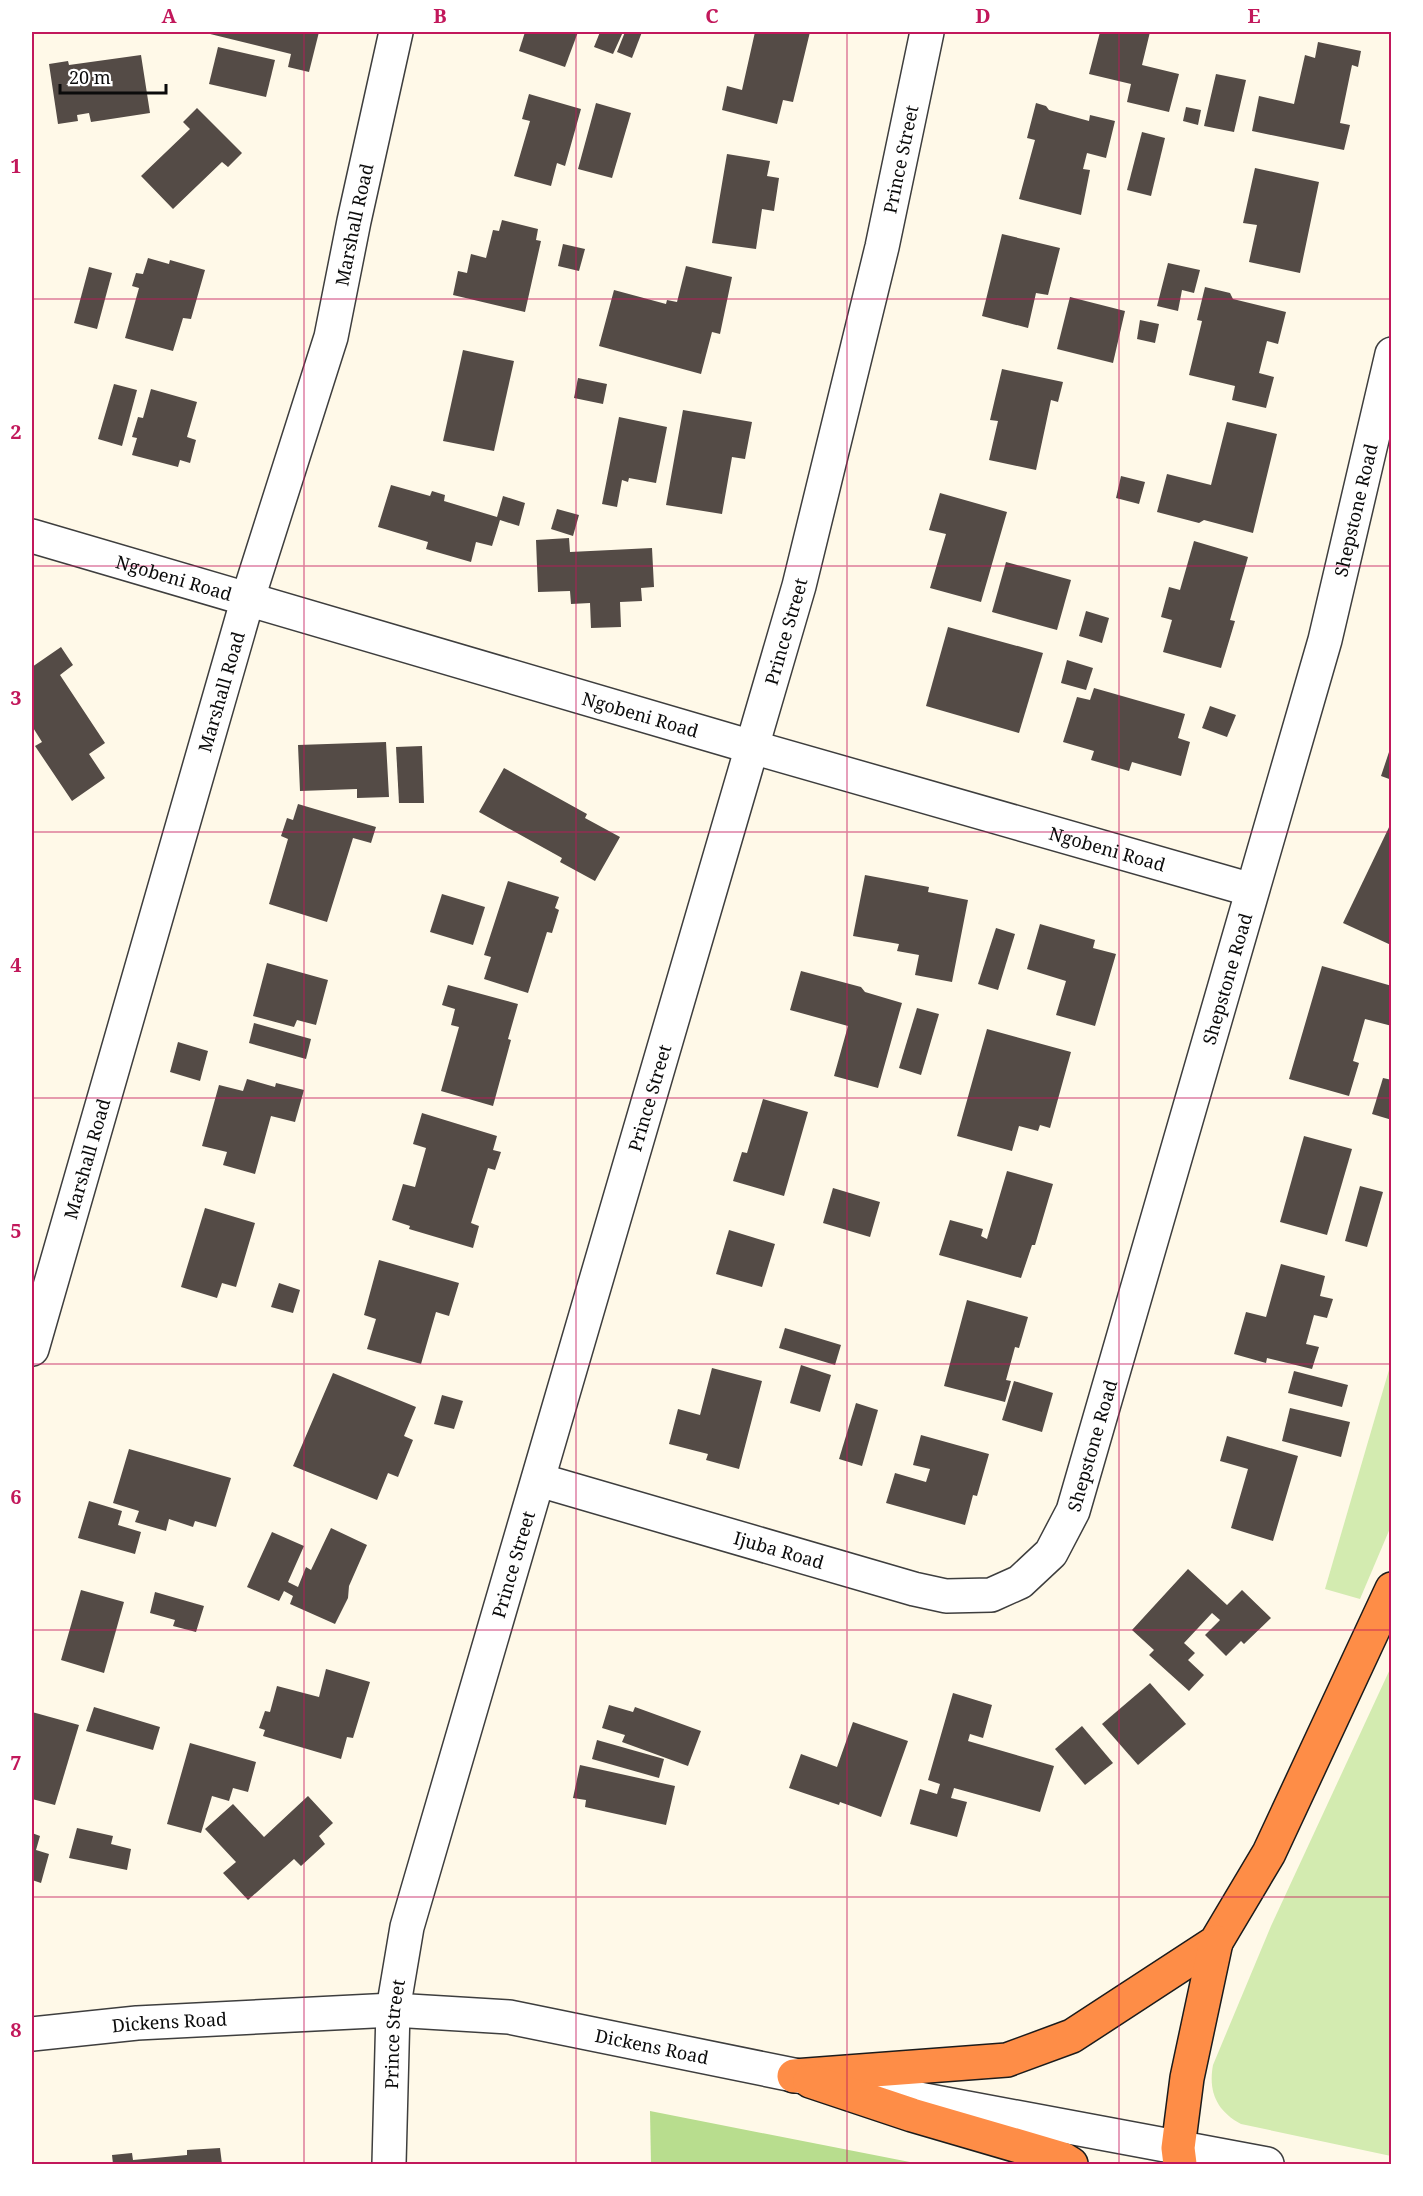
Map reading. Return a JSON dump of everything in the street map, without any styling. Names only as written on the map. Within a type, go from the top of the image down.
[{"type":"highway","points":[[1179,2156],[1187,2078],[1216,1942],[1269,1853],[1392,1589]]},
{"type":"highway","points":[[794,2076],[1007,2061],[1072,2036],[1216,1942]]},
{"type":"highway","points":[[794,2076],[912,2115],[1063,2159],[1071,2164]]},
{"type":"street","name":"Marshall Road","points":[[32,1349],[248,598],[331,337],[396,32]]},
{"type":"street","name":"Prince Street","points":[[389,2164],[393,2010],[407,1927],[802,575],[882,247],[927,32]]},
{"type":"street","name":"Shepstone Road","points":[[1020,1582],[1051,1553],[1073,1511],[1325,640],[1392,354]]},
{"type":"street","name":"Ngobeni Road","points":[[32,536],[752,747],[1252,890]]},
{"type":"street","name":"Ijuba Road","points":[[539,1480],[914,1589],[946,1596],[991,1595],[1020,1582]]},
{"type":"street","name":"Dickens Road","points":[[32,2034],[137,2023],[393,2010],[509,2017],[1179,2156],[1266,2164]]},
{"type":"green space","points":[[1391,1363],[1391,1526],[1360,1599],[1325,1589]]},
{"type":"green space","points":[[1391,1667],[1391,2156],[1241,2124],[1220,2107],[1213,2092],[1212,2075],[1213,2065],[1271,1926]]},
{"type":"green space","points":[[650,2111],[920,2164],[651,2164]]},
{"type":"building","points":[[202,32],[319,32],[309,72],[288,67],[291,54]]},
{"type":"building","points":[[525,32],[578,32],[565,67],[519,51]]},
{"type":"building","points":[[600,32],[623,32],[613,54],[594,47]]},
{"type":"building","points":[[625,32],[642,32],[632,58],[617,52]]},
{"type":"building","points":[[755,32],[810,32],[793,102],[783,100],[777,124],[722,110],[727,86],[742,90]]},
{"type":"building","points":[[1100,32],[1150,32],[1142,65],[1179,74],[1169,112],[1127,102],[1131,84],[1089,74]]},
{"type":"building","points":[[1318,42],[1361,51],[1358,67],[1352,65],[1340,123],[1350,125],[1344,150],[1252,131],[1259,96],[1294,104],[1305,55],[1315,58]]},
{"type":"building","points":[[218,47],[275,60],[266,97],[209,84]]},
{"type":"building","points":[[141,55],[150,113],[91,122],[89,113],[77,115],[78,121],[58,124],[49,64],[68,61],[69,65]]},
{"type":"building","points":[[1216,74],[1246,80],[1234,132],[1204,126]]},
{"type":"building","points":[[529,94],[581,109],[565,166],[557,163],[551,186],[514,176],[530,121],[522,119]]},
{"type":"building","points":[[596,103],[631,113],[612,178],[578,169]]},
{"type":"building","points":[[1036,103],[1046,106],[1049,110],[1089,121],[1090,115],[1115,121],[1106,158],[1087,153],[1083,169],[1090,170],[1081,215],[1019,199],[1035,140],[1027,138]]},
{"type":"building","points":[[1186,107],[1201,110],[1198,125],[1183,121]]},
{"type":"building","points":[[197,108],[242,153],[228,167],[222,162],[173,209],[141,176],[190,129],[183,122]]},
{"type":"building","points":[[1142,132],[1165,138],[1151,196],[1127,190]]},
{"type":"building","points":[[727,154],[770,161],[767,176],[779,178],[774,211],[762,209],[756,249],[712,243]]},
{"type":"building","points":[[1255,168],[1319,182],[1300,273],[1249,262],[1257,225],[1243,223]]},
{"type":"building","points":[[502,220],[538,229],[536,240],[541,241],[525,312],[453,295],[458,271],[467,273],[471,254],[486,258],[493,230],[499,231]]},
{"type":"building","points":[[1002,234],[1060,248],[1048,295],[1036,293],[1028,328],[982,316]]},
{"type":"building","points":[[563,244],[585,249],[579,271],[558,266]]},
{"type":"building","points":[[148,258],[169,264],[170,260],[205,270],[191,319],[183,318],[173,351],[125,338],[139,288],[132,286],[136,273],[143,274]]},
{"type":"building","points":[[1168,263],[1200,270],[1194,293],[1182,290],[1178,311],[1157,306]]},
{"type":"building","points":[[686,266],[732,277],[720,334],[712,332],[701,374],[599,346],[614,290],[666,304],[667,300],[677,302]]},
{"type":"building","points":[[89,267],[112,273],[97,329],[74,323]]},
{"type":"building","points":[[1205,287],[1230,293],[1233,299],[1286,312],[1278,344],[1267,341],[1259,373],[1274,377],[1266,408],[1232,400],[1235,386],[1189,375],[1202,321],[1197,320]]},
{"type":"building","points":[[1070,297],[1125,311],[1113,363],[1057,349]]},
{"type":"building","points":[[1140,320],[1159,324],[1155,343],[1137,339]]},
{"type":"building","points":[[463,350],[514,361],[494,451],[443,441]]},
{"type":"building","points":[[1002,369],[1063,382],[1058,402],[1051,400],[1036,470],[989,460],[998,421],[990,420]]},
{"type":"building","points":[[578,378],[607,384],[603,404],[574,398]]},
{"type":"building","points":[[114,384],[137,390],[122,446],[98,439]]},
{"type":"building","points":[[151,389],[197,402],[187,437],[196,440],[190,463],[180,460],[178,467],[132,455],[137,438],[132,437],[138,417],[143,418]]},
{"type":"building","points":[[683,410],[752,422],[745,459],[732,457],[722,514],[666,505]]},
{"type":"building","points":[[619,417],[667,427],[656,483],[629,478],[628,482],[622,480],[617,507],[602,504]]},
{"type":"building","points":[[1227,422],[1277,434],[1253,533],[1204,520],[1199,523],[1157,512],[1167,474],[1211,485]]},
{"type":"building","points":[[1121,476],[1145,482],[1139,504],[1116,498]]},
{"type":"building","points":[[391,485],[430,496],[432,491],[445,495],[444,501],[497,517],[503,496],[525,503],[519,526],[500,520],[492,546],[476,542],[471,562],[426,549],[428,542],[378,527]]},
{"type":"building","points":[[940,493],[1007,512],[981,602],[930,588],[946,534],[929,530]]},
{"type":"building","points":[[557,509],[579,515],[573,536],[551,529]]},
{"type":"building","points":[[569,538],[570,552],[652,548],[654,587],[641,588],[642,601],[620,602],[621,627],[591,628],[590,603],[571,604],[570,591],[538,592],[536,540]]},
{"type":"building","points":[[1194,541],[1248,557],[1230,620],[1235,621],[1221,668],[1163,652],[1172,620],[1161,617],[1169,587],[1180,590]]},
{"type":"building","points":[[1006,562],[1071,580],[1057,630],[992,612]]},
{"type":"building","points":[[1086,611],[1109,618],[1102,643],[1079,636]]},
{"type":"building","points":[[948,627],[1043,653],[1019,733],[926,706]]},
{"type":"building","points":[[61,647],[73,665],[60,675],[105,743],[89,754],[105,778],[72,801],[35,746],[42,742],[32,726],[32,667]]},
{"type":"building","points":[[1067,660],[1093,668],[1086,690],[1061,683]]},
{"type":"building","points":[[1094,688],[1185,714],[1178,738],[1190,742],[1181,776],[1132,762],[1129,771],[1091,760],[1094,751],[1063,742],[1077,697],[1090,700]]},
{"type":"building","points":[[1210,706],[1236,715],[1227,737],[1202,728]]},
{"type":"building","points":[[386,742],[389,797],[357,798],[357,789],[300,791],[298,745]]},
{"type":"building","points":[[1392,743],[1392,780],[1381,776]]},
{"type":"building","points":[[422,746],[424,803],[399,803],[396,747]]},
{"type":"building","points":[[504,768],[587,814],[585,818],[620,837],[595,881],[560,862],[562,858],[479,812]]},
{"type":"building","points":[[298,804],[376,827],[371,843],[353,838],[327,922],[269,904],[288,839],[281,836],[287,818],[293,820]]},
{"type":"building","points":[[1392,821],[1392,943],[1391,945],[1343,923]]},
{"type":"building","points":[[865,875],[929,887],[928,892],[968,900],[952,982],[915,975],[919,955],[897,951],[899,944],[853,936]]},
{"type":"building","points":[[508,881],[559,897],[555,908],[559,910],[552,933],[547,932],[528,993],[484,979],[491,957],[484,955]]},
{"type":"building","points":[[442,894],[485,907],[473,945],[430,932]]},
{"type":"building","points":[[1040,924],[1095,940],[1093,948],[1116,954],[1095,1026],[1056,1015],[1066,981],[1027,969]]},
{"type":"building","points":[[996,928],[1015,934],[998,990],[978,984]]},
{"type":"building","points":[[267,963],[328,980],[316,1025],[297,1020],[294,1027],[253,1016]]},
{"type":"building","points":[[1322,966],[1392,986],[1392,1026],[1365,1019],[1353,1061],[1359,1063],[1349,1096],[1289,1079]]},
{"type":"building","points":[[801,971],[861,987],[865,992],[902,1003],[878,1088],[834,1076],[848,1026],[790,1010]]},
{"type":"building","points":[[448,985],[518,1004],[493,1106],[441,1091],[459,1027],[451,1025],[455,1009],[442,1005]]},
{"type":"building","points":[[917,1008],[939,1014],[921,1075],[899,1068]]},
{"type":"building","points":[[254,1023],[311,1039],[306,1059],[249,1043]]},
{"type":"building","points":[[987,1029],[1071,1052],[1050,1128],[1040,1125],[1038,1131],[1019,1126],[1012,1151],[957,1136]]},
{"type":"building","points":[[178,1042],[208,1051],[200,1081],[170,1072]]},
{"type":"building","points":[[1383,1078],[1392,1080],[1392,1120],[1372,1114]]},
{"type":"building","points":[[247,1079],[275,1087],[276,1083],[304,1090],[295,1122],[271,1116],[255,1174],[223,1165],[227,1152],[202,1146],[219,1085],[243,1091]]},
{"type":"building","points":[[763,1099],[808,1112],[784,1196],[733,1181],[742,1152],[747,1153]]},
{"type":"building","points":[[422,1113],[497,1136],[493,1150],[501,1152],[495,1170],[488,1168],[471,1223],[479,1226],[473,1248],[409,1229],[410,1226],[392,1220],[403,1184],[415,1187],[426,1148],[413,1144]]},
{"type":"building","points":[[1304,1136],[1352,1149],[1327,1235],[1280,1222]]},
{"type":"building","points":[[1007,1171],[1053,1184],[1035,1245],[1032,1245],[1021,1278],[939,1255],[950,1220],[983,1229],[981,1236],[987,1239]]},
{"type":"building","points":[[1360,1186],[1383,1192],[1367,1247],[1345,1241]]},
{"type":"building","points":[[833,1188],[880,1202],[870,1237],[823,1223]]},
{"type":"building","points":[[205,1208],[255,1223],[236,1287],[222,1283],[217,1298],[181,1287]]},
{"type":"building","points":[[729,1230],[775,1244],[762,1287],[716,1274]]},
{"type":"building","points":[[379,1260],[459,1283],[449,1316],[436,1312],[421,1364],[367,1349],[376,1319],[364,1315]]},
{"type":"building","points":[[1281,1264],[1325,1276],[1320,1296],[1333,1299],[1327,1318],[1314,1315],[1306,1344],[1319,1347],[1312,1369],[1267,1358],[1266,1363],[1234,1354],[1246,1312],[1266,1317]]},
{"type":"building","points":[[279,1283],[300,1290],[293,1313],[271,1307]]},
{"type":"building","points":[[967,1300],[1028,1317],[1019,1348],[1015,1347],[1006,1380],[1011,1381],[1005,1402],[944,1386]]},
{"type":"building","points":[[785,1328],[841,1345],[835,1365],[779,1348]]},
{"type":"building","points":[[801,1365],[831,1375],[820,1412],[790,1403]]},
{"type":"building","points":[[712,1368],[762,1381],[739,1469],[706,1460],[708,1454],[669,1444],[678,1409],[700,1415]]},
{"type":"building","points":[[1294,1371],[1348,1385],[1342,1407],[1288,1393]]},
{"type":"building","points":[[333,1373],[416,1407],[404,1436],[413,1440],[398,1477],[388,1473],[377,1500],[293,1466]]},
{"type":"building","points":[[1014,1381],[1053,1393],[1042,1432],[1002,1420]]},
{"type":"building","points":[[442,1395],[463,1401],[454,1429],[434,1424]]},
{"type":"building","points":[[856,1403],[878,1410],[862,1466],[839,1459]]},
{"type":"building","points":[[1290,1408],[1350,1422],[1341,1457],[1282,1441]]},
{"type":"building","points":[[921,1435],[989,1454],[977,1496],[973,1495],[965,1525],[886,1503],[895,1473],[926,1482],[930,1469],[913,1465]]},
{"type":"building","points":[[1227,1436],[1298,1456],[1273,1541],[1231,1528],[1248,1469],[1220,1461]]},
{"type":"building","points":[[129,1449],[231,1478],[216,1527],[195,1521],[193,1527],[169,1519],[166,1531],[135,1522],[139,1511],[113,1503]]},
{"type":"building","points":[[89,1501],[122,1511],[118,1525],[141,1532],[135,1554],[78,1538]]},
{"type":"building","points":[[331,1528],[367,1545],[349,1586],[348,1598],[335,1624],[290,1604],[293,1596],[284,1591],[279,1601],[247,1587],[272,1532],[304,1546],[288,1582],[298,1587],[306,1567],[311,1570]]},
{"type":"building","points":[[1188,1569],[1227,1605],[1242,1590],[1271,1618],[1244,1644],[1241,1641],[1226,1656],[1205,1635],[1220,1620],[1212,1613],[1184,1643],[1195,1653],[1188,1660],[1204,1675],[1189,1691],[1149,1655],[1154,1650],[1132,1630]]},
{"type":"building","points":[[81,1590],[124,1602],[104,1673],[61,1660]]},
{"type":"building","points":[[155,1592],[204,1606],[196,1632],[173,1626],[175,1620],[150,1613]]},
{"type":"building","points":[[326,1669],[370,1682],[353,1738],[347,1737],[341,1759],[263,1736],[265,1730],[259,1728],[265,1711],[270,1712],[277,1686],[319,1697]]},
{"type":"building","points":[[1150,1683],[1186,1724],[1138,1765],[1102,1724]]},
{"type":"building","points":[[953,1693],[992,1705],[983,1738],[970,1734],[968,1741],[1054,1766],[1040,1812],[954,1788],[951,1798],[967,1802],[957,1837],[910,1824],[920,1789],[937,1794],[940,1784],[928,1780]]},
{"type":"building","points":[[609,1705],[633,1712],[635,1707],[701,1731],[688,1766],[622,1742],[625,1735],[602,1728]]},
{"type":"building","points":[[94,1707],[160,1727],[153,1750],[86,1731]]},
{"type":"building","points":[[32,1712],[79,1725],[55,1805],[32,1799]]},
{"type":"building","points":[[853,1722],[908,1741],[881,1817],[840,1802],[839,1805],[789,1788],[801,1754],[837,1767]]},
{"type":"building","points":[[1082,1726],[1113,1763],[1085,1785],[1055,1749]]},
{"type":"building","points":[[597,1740],[664,1759],[659,1778],[592,1759]]},
{"type":"building","points":[[190,1743],[256,1762],[248,1792],[233,1788],[229,1801],[212,1796],[201,1833],[167,1824]]},
{"type":"building","points":[[580,1765],[675,1786],[666,1825],[585,1807],[586,1800],[573,1798]]},
{"type":"building","points":[[308,1796],[333,1823],[319,1836],[325,1844],[301,1866],[294,1859],[248,1900],[223,1873],[236,1862],[205,1829],[233,1804],[264,1837]]},
{"type":"building","points":[[77,1828],[113,1836],[111,1844],[131,1849],[127,1870],[69,1858]]},
{"type":"building","points":[[32,1833],[40,1836],[36,1850],[49,1854],[41,1883],[32,1880]]},
{"type":"building","points":[[220,2148],[222,2164],[113,2164],[112,2155],[132,2153],[133,2160],[187,2155],[187,2150]]}]
